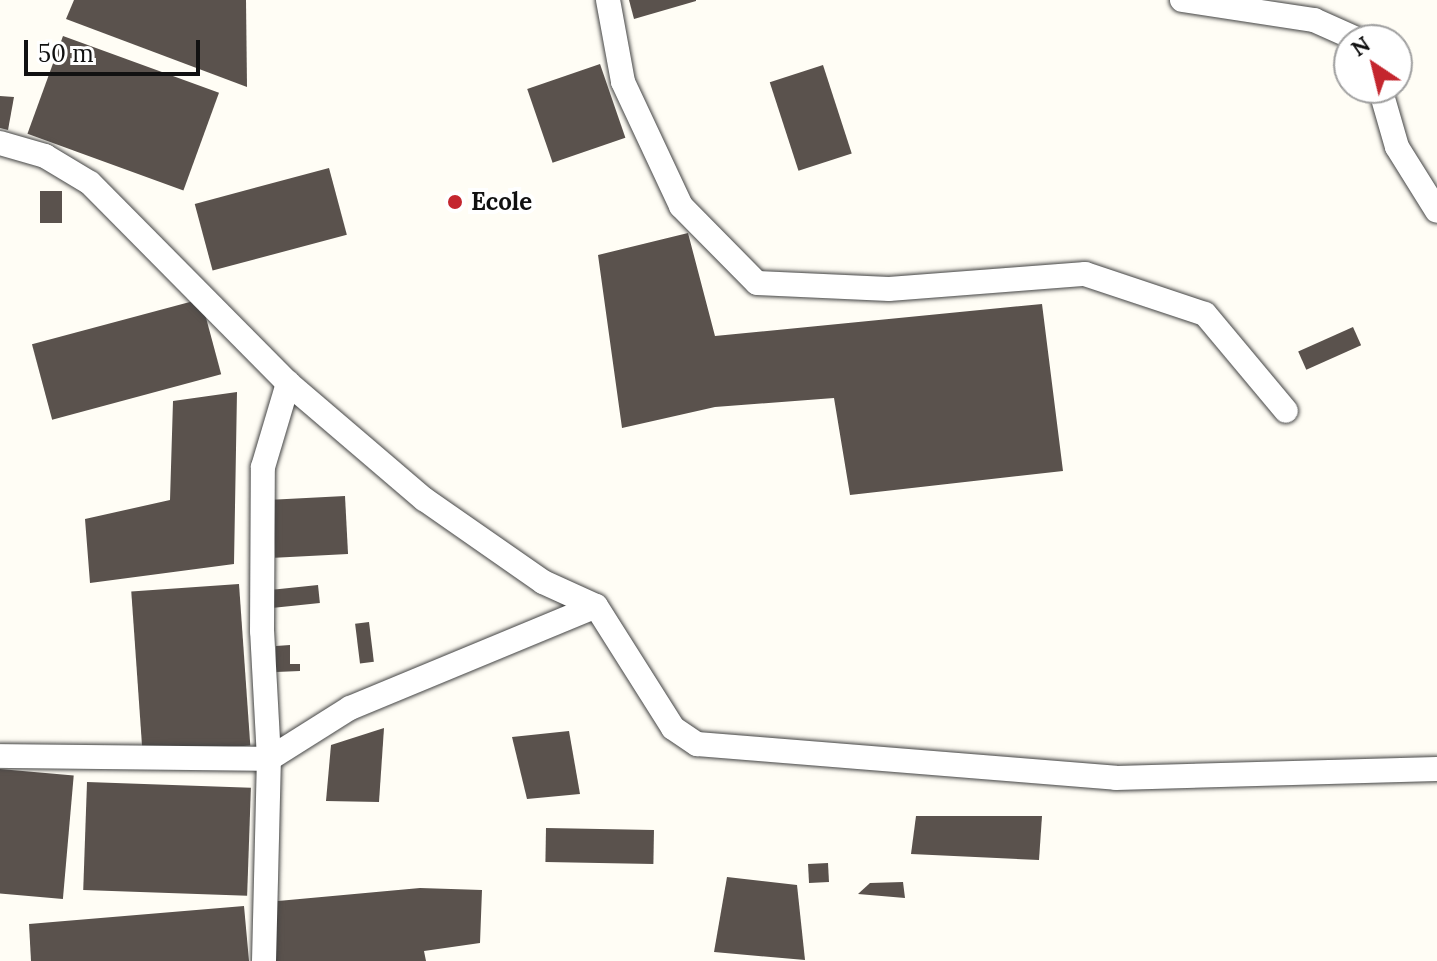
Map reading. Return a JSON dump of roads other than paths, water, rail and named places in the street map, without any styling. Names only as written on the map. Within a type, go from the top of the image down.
[{"type":"street","points":[[608,0],[623,82],[681,206],[757,283],[889,289],[1085,274],[1205,314],[1286,411]]},
{"type":"street","points":[[1182,0],[1314,20],[1333,28]]},
{"type":"street","points":[[1385,104],[1397,147],[1437,211]]},
{"type":"street","points":[[0,143],[45,156],[90,183],[288,383],[482,541],[543,582],[596,606],[673,728],[697,744],[1116,778],[1437,769]]},
{"type":"street","points":[[264,961],[269,759],[262,631],[263,467],[288,383]]},
{"type":"street","points":[[0,756],[269,759],[350,708],[596,606]]},
{"type":"place","name":"Ecole","points":[[455,202]]}]
